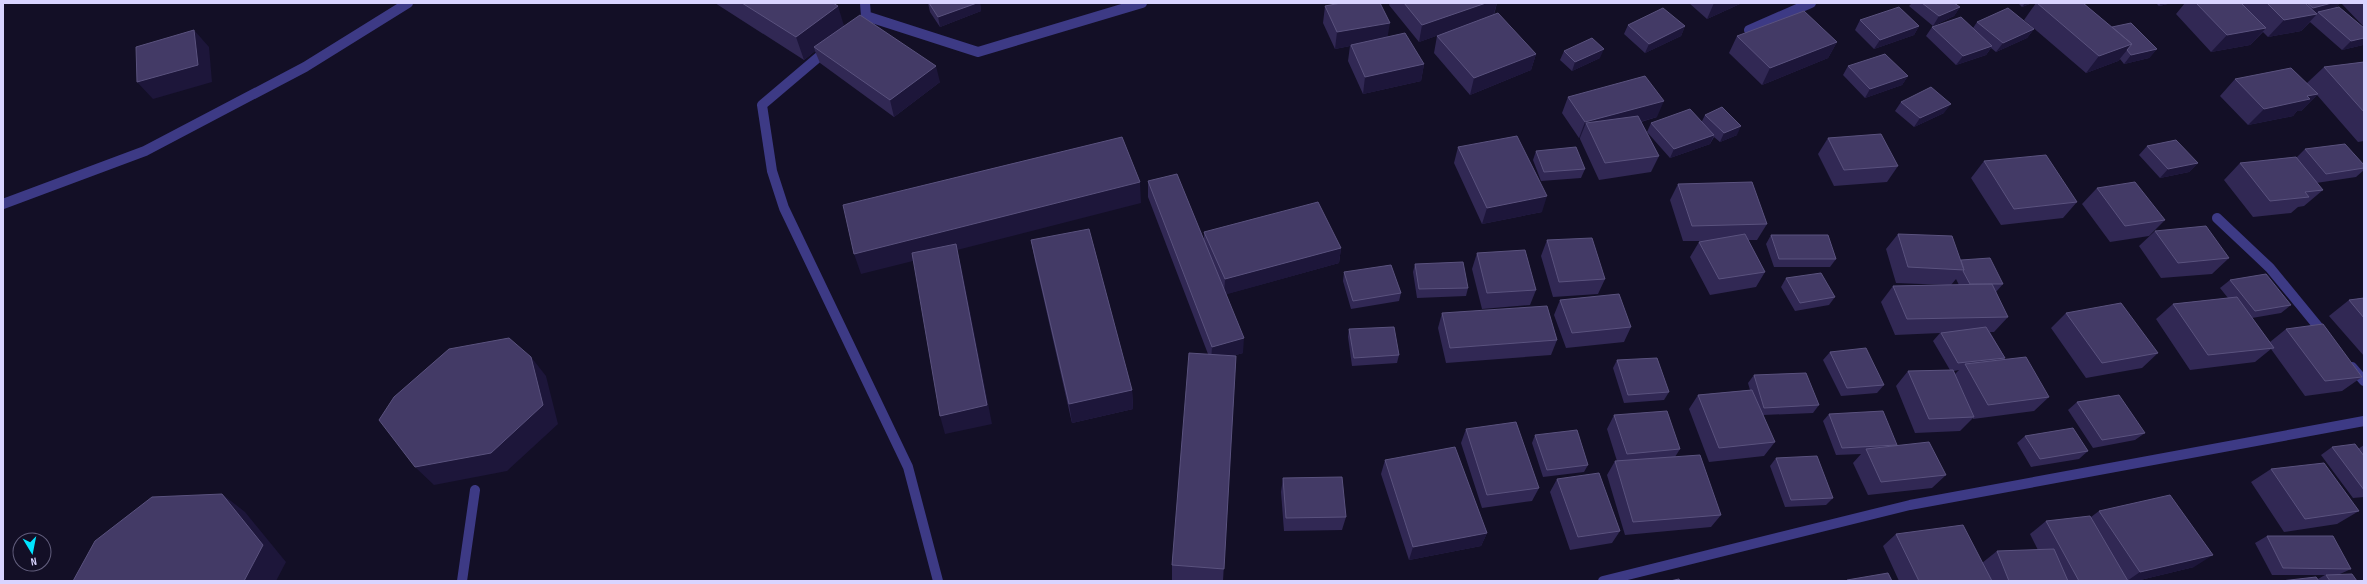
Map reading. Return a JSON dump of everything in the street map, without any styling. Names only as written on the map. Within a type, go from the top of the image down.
[{"type":"street","points":[[3,204],[145,151],[305,67],[408,3]]},
{"type":"street","points":[[865,3],[863,19],[978,52],[1142,3]]},
{"type":"street","points":[[1749,30],[1811,3]]},
{"type":"street","points":[[837,41],[762,105],[772,171],[784,208],[908,467],[938,581]]},
{"type":"street","points":[[2218,218],[2270,268],[2334,346]]},
{"type":"street","points":[[2344,357],[2364,381]]},
{"type":"street","points":[[1603,581],[1910,505],[2364,421]]},
{"type":"street","points":[[462,581],[475,490]]},
{"type":"building","points":[[742,3],[833,3],[838,6],[796,37]]},
{"type":"building","points":[[929,3],[977,3],[938,17]]},
{"type":"building","points":[[1341,3],[1380,3],[1390,23],[1337,32],[1325,6]]},
{"type":"building","points":[[1404,3],[1486,3],[1422,25]]},
{"type":"building","points":[[1922,3],[1954,3],[1960,7],[1939,16]]},
{"type":"building","points":[[2037,3],[2083,3],[2132,44],[2099,56]]},
{"type":"building","points":[[2196,3],[2241,3],[2266,28],[2227,35]]},
{"type":"building","points":[[2267,3],[2305,3],[2317,14],[2284,20]]},
{"type":"building","points":[[2307,3],[2332,3],[2313,8]]},
{"type":"building","points":[[1899,7],[1919,26],[1880,40],[1860,20]]},
{"type":"building","points":[[2339,7],[2364,28],[2364,38],[2351,41],[2318,12]]},
{"type":"building","points":[[1663,8],[1685,26],[1649,44],[1628,25]]},
{"type":"building","points":[[2008,8],[2034,29],[2003,43],[1977,22]]},
{"type":"building","points":[[1804,11],[1837,42],[1770,68],[1737,36]]},
{"type":"building","points":[[1498,13],[1536,54],[1474,78],[1437,36]]},
{"type":"building","points":[[860,15],[936,66],[890,100],[814,47]]},
{"type":"building","points":[[1961,17],[1992,46],[1963,56],[1932,27]]},
{"type":"building","points":[[2131,23],[2157,49],[2131,55],[2127,50],[2132,44],[2112,27]]},
{"type":"building","points":[[194,30],[198,65],[137,82],[136,47]]},
{"type":"building","points":[[1405,33],[1424,64],[1365,77],[1351,45]]},
{"type":"building","points":[[1592,38],[1604,49],[1575,62],[1564,51]]},
{"type":"building","points":[[1885,54],[1908,76],[1870,89],[1848,66]]},
{"type":"building","points":[[2364,62],[2364,112],[2324,67]]},
{"type":"building","points":[[2291,68],[2318,94],[2307,96],[2310,99],[2264,109],[2235,79]]},
{"type":"building","points":[[1645,76],[1664,101],[1585,122],[1568,97]]},
{"type":"building","points":[[1931,87],[1951,104],[1920,118],[1901,102]]},
{"type":"building","points":[[1722,107],[1741,126],[1724,133],[1705,115]]},
{"type":"building","points":[[1690,109],[1714,135],[1674,149],[1651,123]]},
{"type":"building","points":[[1638,116],[1659,156],[1605,163],[1586,123]]},
{"type":"building","points":[[1881,134],[1898,166],[1844,170],[1828,138]]},
{"type":"building","points":[[1517,136],[1547,196],[1487,208],[1458,147]]},
{"type":"building","points":[[1122,137],[1140,182],[854,254],[843,205]]},
{"type":"building","points":[[2176,140],[2198,163],[2168,169],[2147,146]]},
{"type":"building","points":[[2345,144],[2364,165],[2364,168],[2326,174],[2305,149]]},
{"type":"building","points":[[1576,147],[1585,169],[1544,172],[1536,151]]},
{"type":"building","points":[[2046,155],[2077,202],[2014,209],[1984,161]]},
{"type":"building","points":[[2296,157],[2323,190],[2305,192],[2309,197],[2270,201],[2240,163]]},
{"type":"building","points":[[1177,174],[1244,338],[1212,347],[1148,181]]},
{"type":"building","points":[[1752,182],[1767,224],[1692,226],[1678,184]]},
{"type":"building","points":[[2135,182],[2165,220],[2125,226],[2097,188]]},
{"type":"building","points":[[1318,202],[1341,248],[1225,279],[1204,232]]},
{"type":"building","points":[[2206,226],[2229,258],[2178,263],[2155,231]]},
{"type":"building","points":[[1089,229],[1132,390],[1069,404],[1031,240]]},
{"type":"building","points":[[1745,234],[1765,272],[1719,279],[1699,242]]},
{"type":"building","points":[[1898,234],[1952,236],[1964,270],[1908,267]]},
{"type":"building","points":[[1771,235],[1828,235],[1836,259],[1779,259]]},
{"type":"building","points":[[1592,238],[1605,279],[1559,282],[1547,240]]},
{"type":"building","points":[[956,244],[987,405],[940,416],[912,253]]},
{"type":"building","points":[[1525,250],[1536,290],[1487,293],[1477,253]]},
{"type":"building","points":[[1990,258],[2003,284],[1970,284],[1963,271],[1961,260]]},
{"type":"building","points":[[1463,262],[1468,288],[1419,289],[1415,264]]},
{"type":"building","points":[[1391,265],[1401,293],[1353,301],[1344,272]]},
{"type":"building","points":[[1821,273],[1835,297],[1800,303],[1786,278]]},
{"type":"building","points":[[2266,274],[2291,305],[2255,311],[2230,280]]},
{"type":"building","points":[[1992,284],[2008,317],[1907,319],[1893,286]]},
{"type":"building","points":[[1619,294],[1631,327],[1572,333],[1560,300]]},
{"type":"building","points":[[2237,297],[2274,348],[2208,355],[2173,304]]},
{"type":"building","points":[[2364,298],[2364,318],[2349,300]]},
{"type":"building","points":[[2121,303],[2158,353],[2102,363],[2066,313]]},
{"type":"building","points":[[1547,306],[1557,340],[1450,348],[1442,313]]},
{"type":"building","points":[[2323,324],[2362,377],[2325,381],[2286,329]]},
{"type":"building","points":[[1394,327],[1399,355],[1354,358],[1349,329]]},
{"type":"building","points":[[1986,327],[2005,358],[1958,363],[1941,333]]},
{"type":"building","points":[[509,338],[531,357],[543,405],[491,453],[415,467],[379,420],[394,397],[449,349]]},
{"type":"building","points":[[1866,348],[1884,385],[1847,388],[1830,352]]},
{"type":"building","points":[[1189,353],[1236,356],[1224,569],[1172,565]]},
{"type":"building","points":[[2026,357],[2049,397],[1988,405],[1965,364]]},
{"type":"building","points":[[1657,358],[1669,392],[1628,395],[1617,360]]},
{"type":"building","points":[[1953,370],[1974,417],[1929,419],[1908,371]]},
{"type":"building","points":[[1806,373],[1819,405],[1764,408],[1754,375]]},
{"type":"building","points":[[1752,390],[1775,442],[1719,448],[1698,395]]},
{"type":"building","points":[[2119,395],[2145,433],[2102,440],[2077,402]]},
{"type":"building","points":[[1667,411],[1680,449],[1627,454],[1614,415]]},
{"type":"building","points":[[1883,411],[1897,445],[1842,448],[1829,414]]},
{"type":"building","points":[[1516,422],[1539,488],[1487,495],[1466,429]]},
{"type":"building","points":[[2073,428],[2088,451],[2040,459],[2025,436]]},
{"type":"building","points":[[1577,430],[1588,465],[1547,470],[1535,435]]},
{"type":"building","points":[[1929,442],[1946,475],[1881,482],[1866,449]]},
{"type":"building","points":[[2355,444],[2364,456],[2364,490],[2332,447]]},
{"type":"building","points":[[1455,447],[1487,533],[1413,547],[1385,460]]},
{"type":"building","points":[[1700,455],[1721,515],[1633,522],[1615,461]]},
{"type":"building","points":[[1817,456],[1833,498],[1791,500],[1776,458]]},
{"type":"building","points":[[2324,463],[2359,511],[2305,519],[2271,469]]},
{"type":"building","points":[[1599,473],[1620,531],[1578,537],[1557,479]]},
{"type":"building","points":[[1342,477],[1346,517],[1286,518],[1283,478]]},
{"type":"building","points":[[222,494],[263,545],[244,581],[73,581],[95,541],[152,497]]},
{"type":"building","points":[[2170,495],[2213,555],[2140,572],[2099,511]]},
{"type":"building","points":[[2090,516],[2128,581],[2079,581],[2046,521]]},
{"type":"building","points":[[1963,525],[1992,581],[1919,581],[1896,534]]},
{"type":"building","points":[[2267,536],[2333,536],[2351,569],[2283,568]]},
{"type":"building","points":[[2054,549],[2068,581],[2009,581],[1997,551]]},
{"type":"building","points":[[1888,573],[1892,581],[1847,581],[1847,580]]},
{"type":"building","points":[[2352,574],[2357,581],[2330,581],[2326,575]]},
{"type":"building","points":[[2316,577],[2319,581],[2281,581]]}]
